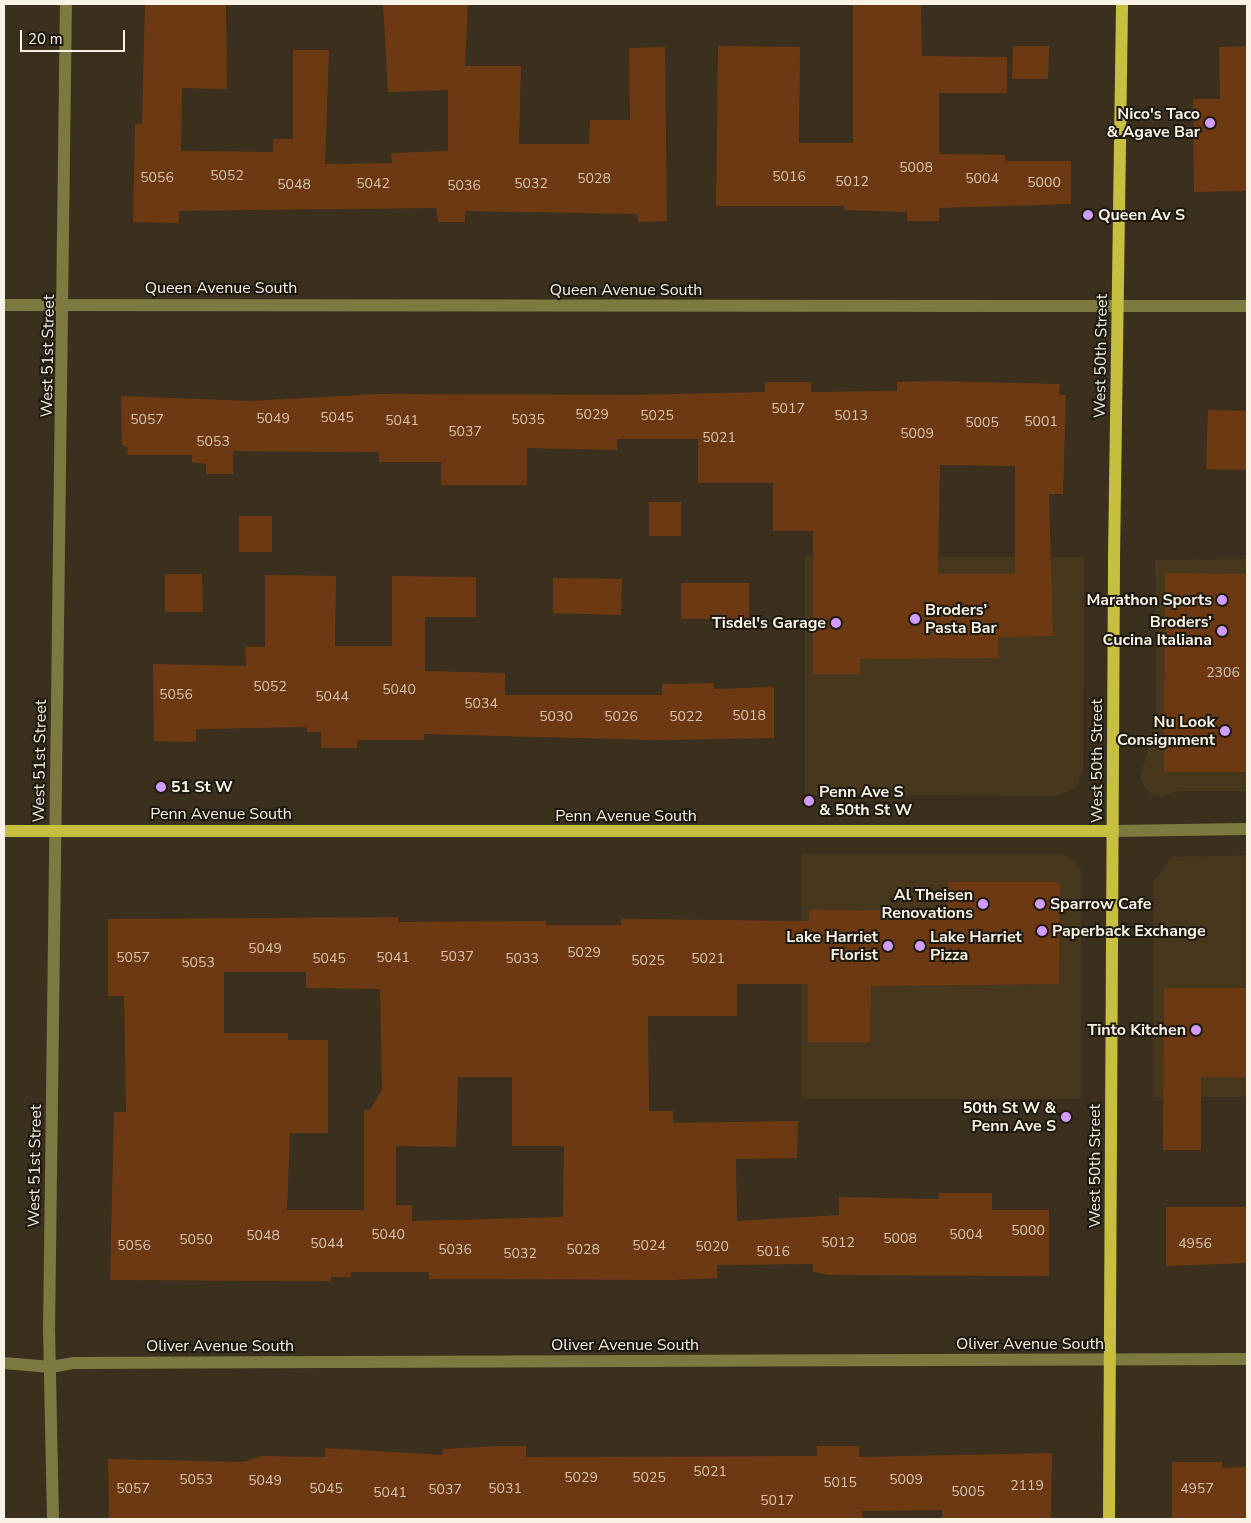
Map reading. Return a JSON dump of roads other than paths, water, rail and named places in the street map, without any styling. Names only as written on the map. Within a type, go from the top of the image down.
[{"type":"main road","name":"West 50th Street","points":[[1109,1519],[1113,831],[1122,4]]},
{"type":"main road","name":"Penn Avenue South","points":[[4,831],[1113,831]]},
{"type":"street","name":"West 51st Street","points":[[53,1519],[51,1367],[55,830],[65,303],[66,4]]},
{"type":"street","name":"Queen Avenue South","points":[[4,305],[65,303],[1118,308],[1247,306]]},
{"type":"street","name":"Penn Avenue South","points":[[1113,831],[1247,829]]},
{"type":"street","name":"Oliver Avenue South","points":[[4,1363],[51,1367],[73,1363],[1247,1359]]},
{"type":"place","name":"Nico's Taco & Agave Bar","points":[[1210,123]]},
{"type":"place","name":"Queen Av S","points":[[1088,215]]},
{"type":"place","name":"Marathon Sports","points":[[1222,600]]},
{"type":"place","name":"Broders’ Pasta Bar","points":[[915,619]]},
{"type":"place","name":"Tisdel's Garage","points":[[836,623]]},
{"type":"place","name":"Broders’ Cucina Italiana","points":[[1222,631]]},
{"type":"place","name":"Nu Look Consignment","points":[[1225,731]]},
{"type":"place","name":"51 St W","points":[[161,787]]},
{"type":"place","name":"Penn Ave S & 50th St W","points":[[809,801]]},
{"type":"place","name":"Al Theisen Renovations","points":[[983,904]]},
{"type":"place","name":"Sparrow Cafe","points":[[1040,904]]},
{"type":"place","name":"Paperback Exchange","points":[[1042,931]]},
{"type":"place","name":"Lake Harriet Florist","points":[[888,946]]},
{"type":"place","name":"Lake Harriet Pizza","points":[[920,946]]},
{"type":"place","name":"Tinto Kitchen","points":[[1196,1030]]},
{"type":"place","name":"50th St W & Penn Ave S","points":[[1066,1117]]}]
